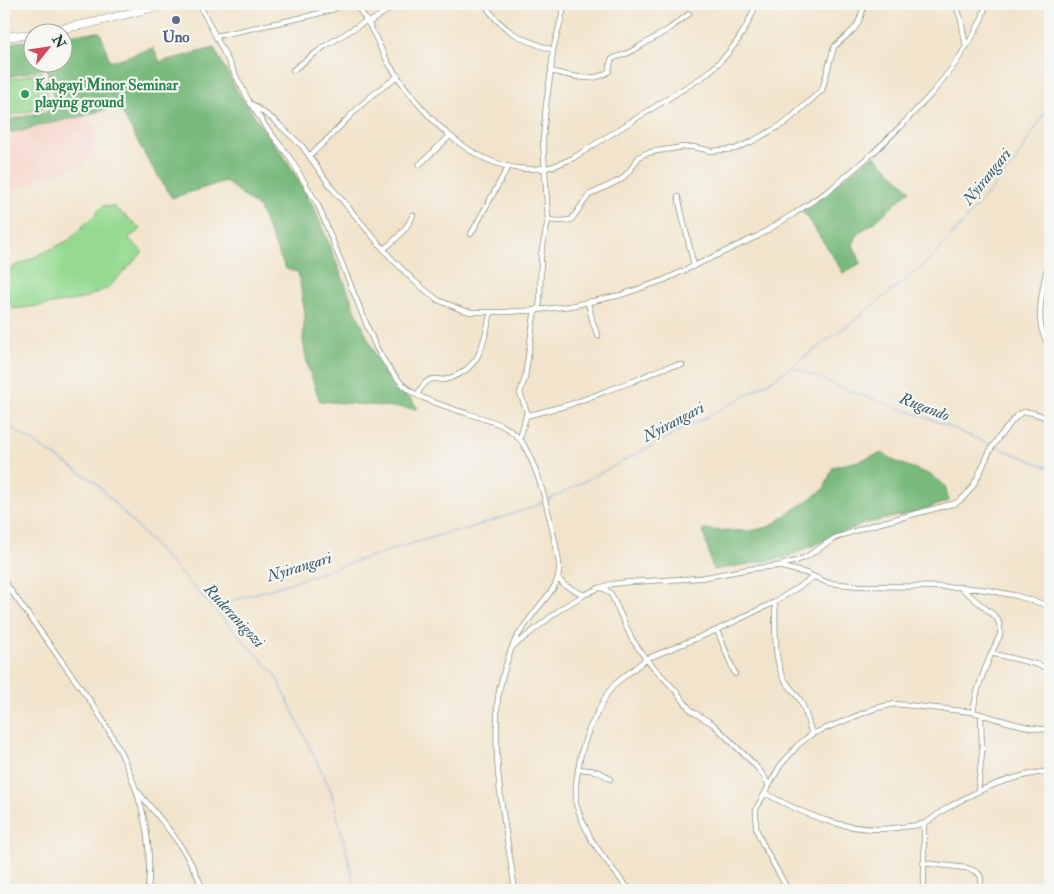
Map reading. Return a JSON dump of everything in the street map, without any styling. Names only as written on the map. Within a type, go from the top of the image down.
[{"type":"highway","points":[[72,27],[166,4]]},
{"type":"highway","points":[[4,37],[22,35]]},
{"type":"street","points":[[199,4],[250,103],[290,158],[318,205],[380,356],[396,378],[416,395],[504,425],[510,429],[525,447],[538,477],[548,511],[559,563],[558,578],[555,586],[536,610],[513,646],[498,698],[496,733],[506,838],[515,890]]},
{"type":"street","points":[[216,36],[308,16],[342,4]]},
{"type":"street","points":[[356,4],[398,76],[423,110],[450,136],[495,163],[530,170],[560,164],[574,158],[715,68],[740,39],[756,4]]},
{"type":"street","points":[[293,70],[325,46],[397,4]]},
{"type":"street","points":[[485,4],[493,17],[502,26],[532,43],[553,50]]},
{"type":"street","points":[[520,439],[527,409],[520,393],[525,378],[534,315],[540,300],[541,255],[548,220],[544,140],[546,105],[552,71],[553,50],[565,4]]},
{"type":"street","points":[[548,220],[571,220],[589,195],[622,179],[639,156],[656,150],[684,147],[712,151],[735,149],[786,124],[822,90],[834,48],[855,28],[864,4]]},
{"type":"street","points":[[956,4],[966,47]]},
{"type":"street","points":[[250,103],[287,131],[384,250],[404,272],[438,300],[462,310],[491,312],[537,310],[588,303],[652,285],[758,236],[814,201],[847,176],[921,105],[944,78],[966,47],[982,18],[986,4]]},
{"type":"street","points":[[552,71],[587,77],[600,76],[609,71],[613,58],[639,47],[669,29],[689,14]]},
{"type":"street","points":[[309,156],[370,96],[398,76]]},
{"type":"street","points":[[419,165],[450,136]]},
{"type":"street","points":[[471,234],[508,167]]},
{"type":"street","points":[[678,196],[694,266]]},
{"type":"street","points":[[384,250],[400,235],[413,215]]},
{"type":"street","points":[[1050,260],[1042,296],[1040,322],[1043,335],[1050,348]]},
{"type":"street","points":[[588,303],[598,336]]},
{"type":"street","points":[[416,395],[428,380],[433,378],[445,380],[469,369],[482,347],[491,312]]},
{"type":"street","points":[[526,416],[582,400],[637,380],[665,366],[682,364]]},
{"type":"street","points":[[513,646],[562,608],[599,588],[630,582],[701,578],[777,566],[806,557],[835,538],[869,526],[956,503],[968,494],[992,447],[1020,413],[1026,412],[1050,418]]},
{"type":"street","points":[[777,566],[806,573],[825,582],[860,586],[960,587],[988,590],[1050,606]]},
{"type":"street","points":[[634,890],[625,885],[591,839],[576,804],[576,783],[581,752],[589,729],[607,694],[615,684],[646,659],[717,630],[775,602],[814,577]]},
{"type":"street","points":[[558,578],[564,585],[584,595]]},
{"type":"street","points":[[4,581],[102,718],[123,758],[142,808],[148,848],[148,890]]},
{"type":"street","points":[[960,587],[996,617],[1001,629],[975,696],[973,712]]},
{"type":"street","points":[[599,588],[605,589],[611,594],[632,639],[646,659],[689,708],[713,724],[754,764],[764,776],[769,786]]},
{"type":"street","points":[[775,602],[776,650],[779,664],[783,677],[800,700],[812,734]]},
{"type":"street","points":[[717,630],[735,674]]},
{"type":"street","points":[[991,653],[1050,668]]},
{"type":"street","points":[[788,890],[762,843],[756,828],[756,808],[780,766],[798,745],[812,734],[876,708],[895,704],[973,712],[1032,728],[1050,730]]},
{"type":"street","points":[[978,791],[982,753],[981,715]]},
{"type":"street","points":[[578,768],[594,770],[610,779]]},
{"type":"street","points":[[765,793],[784,804],[810,815],[850,827],[870,830],[890,829],[924,824],[944,810],[988,786],[1006,780],[1050,771]]},
{"type":"street","points":[[137,791],[177,839],[197,874],[203,890]]},
{"type":"street","points":[[924,824],[924,890]]},
{"type":"street","points":[[923,863],[966,868],[979,873],[981,876],[980,890]]},
{"type":"shaded area","points":[[84,116],[98,129],[95,147],[84,164],[4,193],[4,138],[37,126]]},
{"type":"green space","points":[[100,32],[110,62],[153,48],[160,62],[214,48],[239,94],[289,164],[315,210],[381,368],[393,386],[412,400],[418,409],[320,401],[308,368],[303,341],[305,313],[298,272],[286,269],[259,208],[225,181],[172,198],[145,155],[118,105],[84,116],[22,131],[4,133],[4,121],[56,109],[48,72],[72,72],[72,34]]},
{"type":"green space","points":[[22,41],[22,72],[30,72],[4,78],[4,44]]},
{"type":"green space","name":"Kabgayi Minor Seminar playing ground","points":[[42,72],[50,106],[4,117],[4,81]]},
{"type":"green space","points":[[874,155],[910,190],[874,223],[859,232],[853,245],[861,263],[843,273],[802,210]]},
{"type":"green space","points":[[104,205],[109,207],[112,205],[141,229],[128,238],[143,252],[108,288],[82,299],[13,309],[4,293],[4,272],[69,240]]},
{"type":"green space","points":[[882,453],[899,463],[929,474],[945,486],[949,501],[913,513],[863,524],[784,558],[713,570],[703,530],[749,531],[769,527],[824,489],[833,467]]},
{"type":"waterway","name":"Nyirangari","points":[[546,501],[731,404],[777,377],[843,329],[935,255],[1015,162],[1050,104]]},
{"type":"waterway","name":"Rugando","points":[[793,367],[845,389],[936,421],[991,445]]},
{"type":"waterway","name":"Ruderanigozi","points":[[4,423],[95,482],[275,674],[331,791],[356,890]]},
{"type":"waterway","name":"Rugando","points":[[995,446],[1050,468]]},
{"type":"waterway","name":"Nyirangari","points":[[210,605],[231,601],[368,557],[450,532],[467,529],[543,502]]},
{"type":"place","name":"Uno","points":[[176,20]]},
{"type":"place","name":"Kabgayi Minor Seminar playing ground","points":[[25,94]]}]
